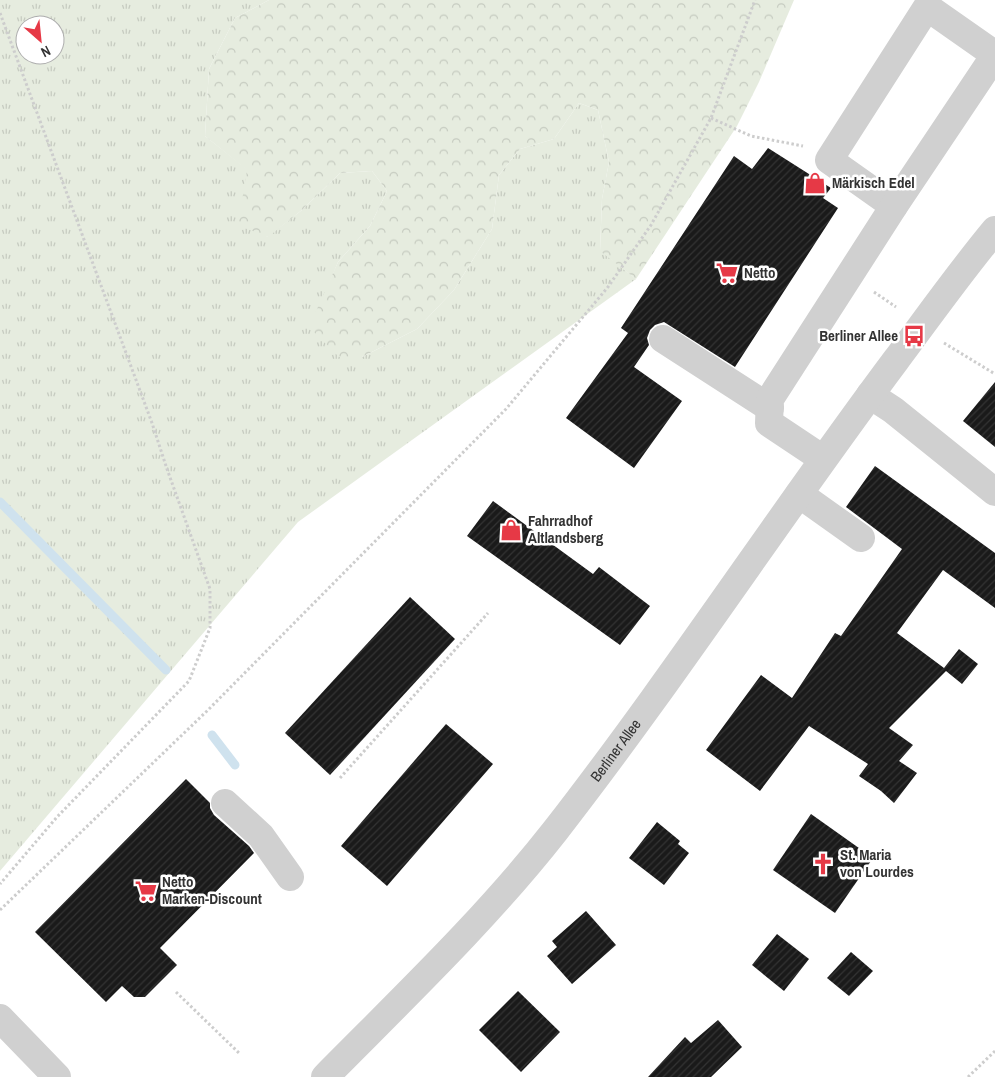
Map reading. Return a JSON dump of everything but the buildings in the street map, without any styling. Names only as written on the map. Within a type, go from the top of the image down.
[{"type":"street","points":[[823,459],[770,423],[770,398],[994,54],[927,7],[829,160],[894,206]]},
{"type":"street","name":"Berliner Allee","points":[[325,1077],[480,919],[556,830],[632,728],[870,394],[990,247]]},
{"type":"street","points":[[662,339],[770,408]]},
{"type":"street","points":[[870,394],[893,410],[995,492]]},
{"type":"street","points":[[799,494],[861,538]]},
{"type":"street","points":[[225,803],[261,836],[290,877]]},
{"type":"street","points":[[0,1018],[57,1077]]},
{"type":"path","points":[[0,910],[208,710],[506,410],[608,287],[651,225],[711,118],[755,0]]},
{"type":"path","points":[[0,13],[152,423],[210,589],[210,628],[189,681],[57,817],[0,884]]},
{"type":"path","points":[[711,118],[751,136],[834,151]]},
{"type":"path","points":[[944,343],[995,374]]},
{"type":"path","points":[[340,778],[488,613]]},
{"type":"path","points":[[176,992],[240,1054]]},
{"type":"path","points":[[968,1077],[995,1050]]},
{"type":"green space","points":[[0,0],[269,0],[235,18],[209,69],[205,136],[248,170],[267,237],[302,210],[340,173],[372,171],[387,191],[370,226],[338,262],[326,291],[362,357],[417,329],[454,290],[492,229],[499,175],[520,149],[554,139],[579,103],[598,110],[609,162],[602,199],[600,250],[636,279],[298,522],[0,871]]},
{"type":"green space","points":[[269,0],[794,0],[759,82],[737,126],[636,279],[600,251],[602,199],[609,162],[598,110],[579,103],[554,139],[520,149],[499,175],[492,229],[454,290],[417,329],[362,357],[339,357],[309,327],[338,262],[370,226],[387,191],[372,171],[340,173],[302,210],[268,237],[238,225],[247,170],[205,136],[209,69],[235,18]]},
{"type":"waterway","points":[[0,502],[166,670]]},
{"type":"waterway","points":[[212,735],[235,765]]},
{"type":"place","name":"Märkisch Edel","points":[[815,183]]},
{"type":"place","name":"Netto","points":[[727,273]]},
{"type":"place","name":"Berliner Allee","points":[[914,336]]},
{"type":"place","name":"Fahrradhof Altlandsberg","points":[[511,530]]},
{"type":"place","name":"St. Maria von Lourdes","points":[[823,864]]},
{"type":"place","name":"Netto Marken-Discount","points":[[146,891]]}]
